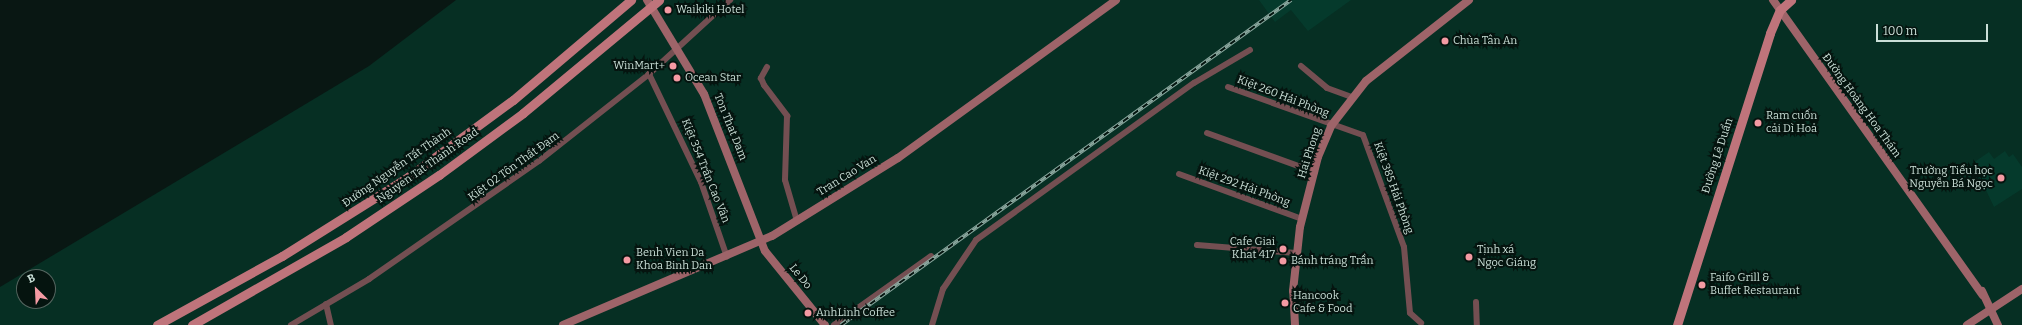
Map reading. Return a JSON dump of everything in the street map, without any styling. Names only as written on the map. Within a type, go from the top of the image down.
[{"type":"main road","name":"Đường Nguyễn Tất Thành","points":[[157,325],[224,289],[358,211],[513,100],[631,0]]},
{"type":"main road","name":"Nguyen Tat Thanh Road","points":[[192,325],[233,304],[428,182],[523,113],[649,3],[659,0]]},
{"type":"main road","name":"Tran Cao Van","points":[[563,325],[761,242],[797,221],[898,158],[1116,0]]},
{"type":"main road","name":"Hai Phong","points":[[1293,324],[1296,253],[1302,219],[1315,172],[1331,126],[1352,97],[1392,58],[1469,0]]},
{"type":"main road","name":"Đường Hoàng Hoa Thám","points":[[1773,0],[1983,295],[1998,325]]},
{"type":"main road","name":"Đường Lê Duẩn","points":[[1677,325],[1780,10],[1791,0]]},
{"type":"main road","name":"Ton That Dam","points":[[649,3],[678,49],[718,122],[761,242]]},
{"type":"main road","points":[[418,169],[428,182]]},
{"type":"main road","name":"Le Do","points":[[761,242],[825,325]]},
{"type":"main road","points":[[224,289],[233,304]]},
{"type":"main road","points":[[1967,325],[2022,289]]},
{"type":"street","name":"Kiệt 02 Tôn Thất Đạm","points":[[291,325],[479,205],[649,74],[730,0]]},
{"type":"street","points":[[932,325],[944,289],[976,240],[1194,83],[1250,50]]},
{"type":"street","points":[[1301,66],[1327,88],[1352,97]]},
{"type":"street","points":[[767,67],[761,78],[764,85],[787,116],[785,180],[797,221]]},
{"type":"street","name":"Kiệt 354 Trần Cao Vân","points":[[649,74],[698,175],[727,257]]},
{"type":"street","name":"Kiệt 260 Hải Phòng","points":[[1228,87],[1331,126]]},
{"type":"street","name":"Kiệt 385 Hải Phòng","points":[[1331,126],[1363,135],[1404,247],[1410,313],[1421,323]]},
{"type":"street","points":[[1207,133],[1315,172]]},
{"type":"street","name":"Kiệt 292 Hải Phòng","points":[[1179,174],[1302,219]]},
{"type":"street","points":[[1197,245],[1296,253]]},
{"type":"street","points":[[834,325],[931,256]]},
{"type":"street","points":[[1476,302],[1477,325]]},
{"type":"street","points":[[326,304],[330,325]]},
{"type":"shaded area","points":[[0,0],[456,0],[369,66],[30,269],[16,269],[16,277],[0,287]]},
{"type":"shaded area","points":[[1259,0],[1351,0],[1308,31],[1291,10],[1275,22]]},
{"type":"shaded area","name":"Trường Tiểu học Nguyễn Bá Ngọc","points":[[2005,151],[2009,157],[2013,154],[2022,167],[2022,189],[1994,207],[1973,163],[1989,152],[1994,159]]},
{"type":"railway","points":[[841,325],[1291,0]]},
{"type":"place","name":"Waikiki Hotel","points":[[668,10]]},
{"type":"place","name":"Chùa Tân An","points":[[1445,41]]},
{"type":"place","name":"WinMart+","points":[[673,66]]},
{"type":"place","name":"Ocean Star","points":[[677,78]]},
{"type":"place","name":"Ram cuốn cải Dì Hoả","points":[[1758,123]]},
{"type":"place","name":"Trường Tiểu học Nguyễn Bá Ngọc","points":[[2001,178]]},
{"type":"place","name":"Cafe Giai Khat 417","points":[[1283,249]]},
{"type":"place","name":"Tịnh xá Ngọc Giáng","points":[[1469,257]]},
{"type":"place","name":"Benh Vien Da Khoa Binh Dan","points":[[627,260]]},
{"type":"place","name":"Bánh tráng Trần","points":[[1283,261]]},
{"type":"place","name":"Faifo Grill & Buffet Restaurant","points":[[1702,285]]},
{"type":"place","name":"Hancook Cafe & Food","points":[[1285,303]]},
{"type":"place","name":"AnhLinh Coffee","points":[[808,313]]}]
